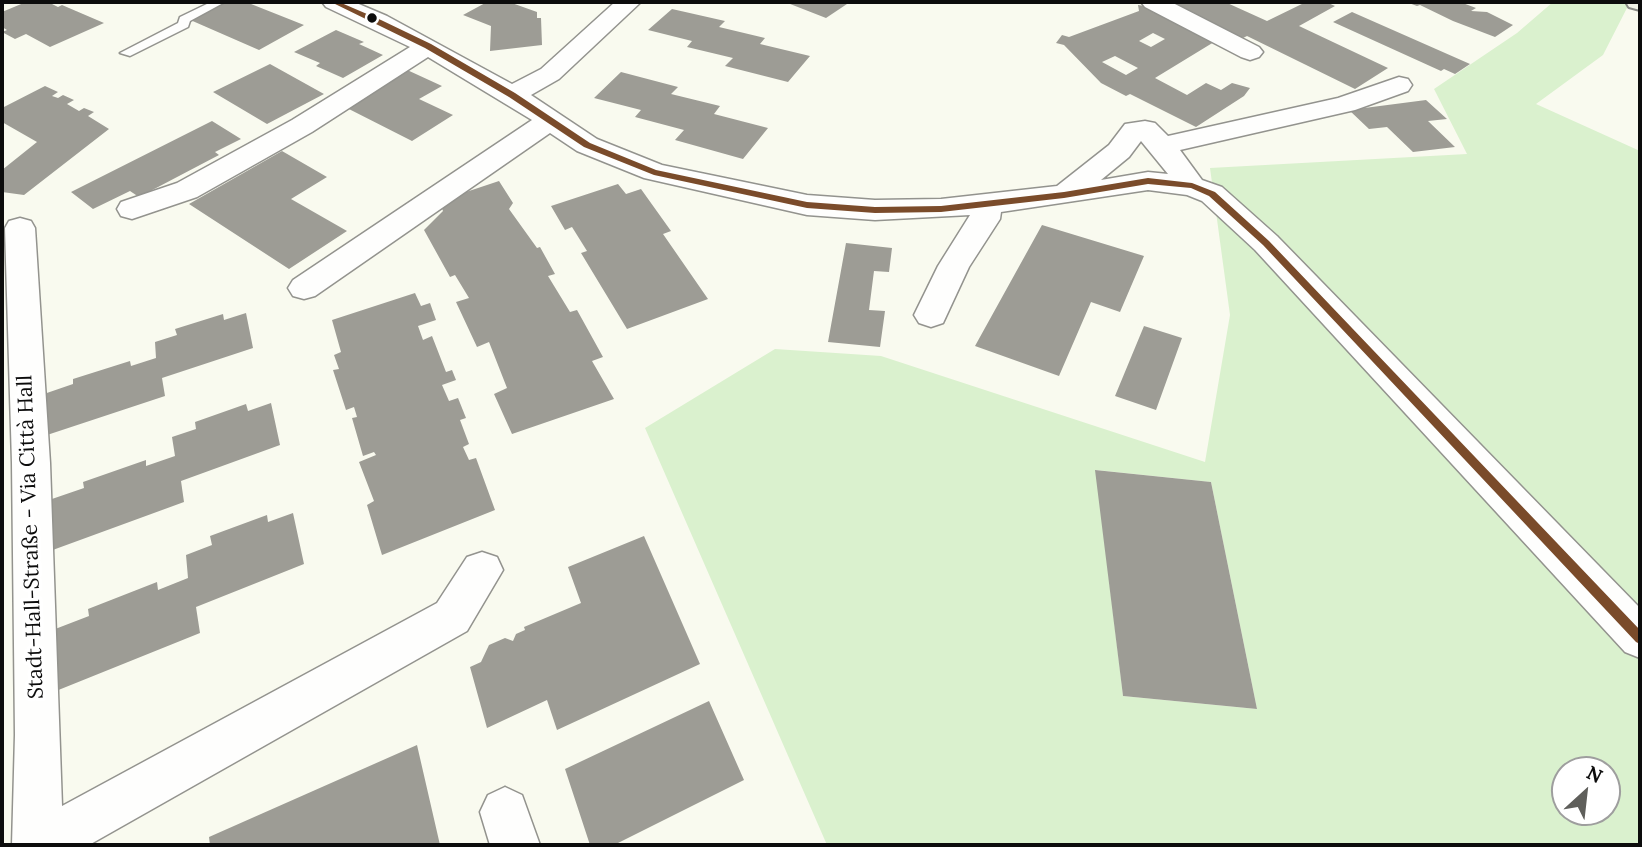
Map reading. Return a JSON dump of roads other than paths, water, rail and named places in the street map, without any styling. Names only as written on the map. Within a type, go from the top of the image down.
[{"type":"street","points":[[512,95],[551,74],[629,2]]},
{"type":"street","points":[[1153,2],[1250,52]]},
{"type":"street","points":[[350,4],[512,95],[587,145],[654,172],[807,205],[918,209],[1064,195],[1148,181],[1192,186],[1212,194],[1266,243],[1638,635]]},
{"type":"street","points":[[132,209],[187,190],[302,125],[428,47]]},
{"type":"street","points":[[1162,146],[1346,104],[1399,85]]},
{"type":"street","points":[[304,288],[549,121]]},
{"type":"street","points":[[1064,195],[1119,151],[1135,130],[1145,129],[1162,146],[1192,186]]},
{"type":"street","points":[[931,315],[954,266],[985,219],[986,204]]},
{"type":"street","name":"Stadt-Hall-Straße - Via Città Hall","points":[[20,228],[31,463],[39,845]]},
{"type":"street","points":[[39,845],[453,618],[482,570]]},
{"type":"lane","points":[[126,53],[184,25],[184,19],[219,2]]}]
